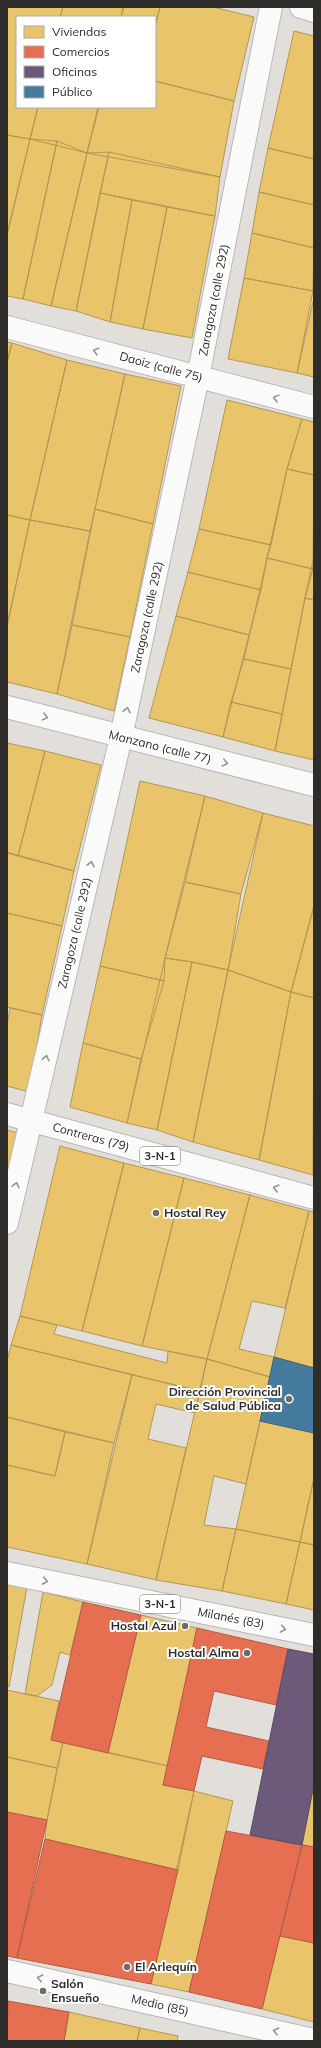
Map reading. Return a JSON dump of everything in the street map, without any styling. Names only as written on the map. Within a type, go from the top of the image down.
[{"type":"street","name":"Zaragoza (calle 292)","points":[[7,1223],[121,737],[198,377],[271,7]]},
{"type":"street","points":[[301,7],[314,11]]},
{"type":"street","name":"Daoiz (calle 75)","points":[[7,327],[314,408]]},
{"type":"street","name":"Manzano (calle 77)","points":[[7,707],[314,785]]},
{"type":"street","name":"Contreras (79)","points":[[7,1114],[314,1198]]},
{"type":"street","name":"Milanés (83)","points":[[7,1574],[314,1635]]},
{"type":"street","name":"Medio (85)","points":[[7,1971],[314,2040]]},
{"type":"building: Viviendas","points":[[7,7],[63,7],[60,16],[16,16],[16,108],[38,108],[30,139],[7,135]]},
{"type":"building: Viviendas","points":[[63,7],[124,7],[121,16],[60,16]]},
{"type":"building: Viviendas","points":[[123,7],[160,7],[156,23],[156,16],[121,16]]},
{"type":"building: Viviendas","points":[[160,7],[213,7],[254,17],[234,101],[156,81],[156,23]]},
{"type":"building: Viviendas","points":[[294,31],[314,36],[314,159],[268,148]]},
{"type":"building: Viviendas","points":[[156,81],[234,101],[220,177],[87,153],[98,108],[156,108]]},
{"type":"building: Viviendas","points":[[38,108],[99,108],[87,153],[30,139]]},
{"type":"building: Viviendas","points":[[7,135],[30,139],[7,235]]},
{"type":"building: Viviendas","points":[[30,139],[57,141],[23,299],[7,296],[7,235]]},
{"type":"building: Viviendas","points":[[57,141],[87,153],[51,306],[23,299]]},
{"type":"building: Viviendas","points":[[268,148],[314,159],[314,205],[259,192]]},
{"type":"building: Viviendas","points":[[109,152],[220,177],[215,216],[100,193]]},
{"type":"building: Viviendas","points":[[109,152],[76,311],[51,306],[87,153]]},
{"type":"building: Viviendas","points":[[259,192],[314,205],[314,248],[252,233]]},
{"type":"building: Viviendas","points":[[100,193],[132,200],[110,322],[76,311]]},
{"type":"building: Viviendas","points":[[132,200],[167,207],[143,329],[110,322]]},
{"type":"building: Viviendas","points":[[167,207],[215,216],[192,338],[143,329]]},
{"type":"building: Viviendas","points":[[252,233],[314,248],[313,291],[244,278]]},
{"type":"building: Viviendas","points":[[244,278],[313,291],[297,373],[228,359]]},
{"type":"building: Viviendas","points":[[314,297],[314,377],[297,373]]},
{"type":"building: Viviendas","points":[[7,342],[12,343],[7,363]]},
{"type":"building: Viviendas","points":[[12,343],[67,360],[30,520],[7,515],[7,363]]},
{"type":"building: Viviendas","points":[[67,360],[125,374],[90,531],[30,520]]},
{"type":"building: Viviendas","points":[[125,374],[181,386],[153,524],[95,509]]},
{"type":"building: Viviendas","points":[[227,400],[302,419],[287,469],[271,545],[199,529]]},
{"type":"building: Viviendas","points":[[302,419],[314,422],[314,475],[287,469]]},
{"type":"building: Viviendas","points":[[287,469],[314,475],[313,569],[267,558]]},
{"type":"building: Viviendas","points":[[95,509],[153,524],[130,637],[72,625]]},
{"type":"building: Viviendas","points":[[7,515],[30,520],[7,626]]},
{"type":"building: Viviendas","points":[[30,520],[90,531],[57,694],[7,682],[7,626]]},
{"type":"building: Viviendas","points":[[199,529],[271,545],[261,590],[188,572]]},
{"type":"building: Viviendas","points":[[314,556],[314,600],[305,598]]},
{"type":"building: Viviendas","points":[[267,558],[313,569],[305,598],[291,669],[244,659]]},
{"type":"building: Viviendas","points":[[188,572],[261,590],[249,635],[176,616]]},
{"type":"building: Viviendas","points":[[305,598],[314,600],[314,760],[275,751]]},
{"type":"building: Viviendas","points":[[176,616],[249,635],[223,737],[149,718]]},
{"type":"building: Viviendas","points":[[72,625],[130,637],[114,711],[57,694]]},
{"type":"building: Viviendas","points":[[244,659],[291,669],[282,714],[231,702]]},
{"type":"building: Viviendas","points":[[231,702],[282,714],[275,751],[223,737]]},
{"type":"building: Viviendas","points":[[7,743],[45,751],[18,856],[7,853]]},
{"type":"building: Viviendas","points":[[45,751],[101,765],[74,871],[18,856]]},
{"type":"building: Viviendas","points":[[140,781],[205,796],[165,958],[164,981],[100,966]]},
{"type":"building: Viviendas","points":[[205,796],[263,813],[241,894],[185,882]]},
{"type":"building: Viviendas","points":[[263,813],[314,826],[314,905],[291,992],[228,970]]},
{"type":"building: Viviendas","points":[[7,852],[74,871],[62,926],[7,913]]},
{"type":"building: Viviendas","points":[[185,882],[241,894],[228,970],[165,958]]},
{"type":"building: Viviendas","points":[[314,906],[314,998],[291,992]]},
{"type":"building: Viviendas","points":[[7,913],[62,926],[42,1015],[7,1007]]},
{"type":"building: Viviendas","points":[[165,958],[192,962],[157,1130],[127,1123]]},
{"type":"building: Viviendas","points":[[192,962],[228,970],[193,1142],[157,1130]]},
{"type":"building: Viviendas","points":[[100,966],[164,981],[141,1059],[83,1043]]},
{"type":"building: Viviendas","points":[[228,970],[291,992],[259,1160],[193,1142]]},
{"type":"building: Viviendas","points":[[291,992],[314,998],[313,1175],[259,1160]]},
{"type":"building: Viviendas","points":[[10,1008],[42,1015],[29,1092],[7,1086],[7,1025]]},
{"type":"building: Viviendas","points":[[83,1043],[141,1059],[127,1123],[70,1107]]},
{"type":"building: Viviendas","points":[[7,1130],[18,1133],[7,1176]]},
{"type":"building: Viviendas","points":[[60,1146],[124,1163],[82,1331],[20,1316]]},
{"type":"building: Viviendas","points":[[124,1163],[184,1178],[142,1346],[82,1331]]},
{"type":"building: Viviendas","points":[[184,1178],[250,1195],[207,1359],[142,1346]]},
{"type":"building: Viviendas","points":[[250,1195],[309,1211],[285,1308],[252,1301],[239,1349],[274,1357],[270,1377],[207,1359]]},
{"type":"building: Viviendas","points":[[309,1211],[314,1212],[314,1368],[274,1357]]},
{"type":"building: Viviendas","points":[[20,1316],[57,1325],[54,1334],[167,1363],[168,1351],[207,1359],[200,1391],[11,1345]]},
{"type":"building: Viviendas","points":[[11,1345],[132,1375],[114,1443],[7,1417],[7,1361]]},
{"type":"building: Viviendas","points":[[207,1359],[270,1377],[246,1484],[214,1476],[204,1525],[236,1529],[222,1591],[156,1580]]},
{"type":"building: Viviendas","points":[[132,1375],[200,1391],[195,1413],[156,1404],[148,1439],[186,1448],[156,1580],[87,1564]]},
{"type":"building: Viviendas","points":[[7,1417],[65,1432],[55,1476],[7,1465]]},
{"type":"building: Viviendas","points":[[260,1421],[314,1433],[314,1478],[300,1542],[236,1529]]},
{"type":"building: Viviendas","points":[[65,1432],[114,1443],[87,1564],[7,1547],[7,1465],[55,1476]]},
{"type":"building: Viviendas","points":[[314,1478],[314,1545],[300,1542]]},
{"type":"building: Viviendas","points":[[236,1529],[300,1542],[286,1604],[222,1591]]},
{"type":"building: Viviendas","points":[[300,1542],[314,1545],[314,1610],[286,1604]]},
{"type":"building: Viviendas","points":[[7,1583],[27,1587],[9,1687],[7,1686]]},
{"type":"building: Viviendas","points":[[43,1592],[83,1602],[70,1655],[60,1652],[52,1685],[37,1696],[25,1694]]},
{"type":"building: Viviendas","points":[[141,1615],[197,1628],[168,1766],[108,1753]]},
{"type":"building: Viviendas","points":[[7,1690],[59,1701],[51,1740],[63,1742],[57,1768],[7,1757]]},
{"type":"building: Viviendas","points":[[63,1742],[168,1766],[163,1785],[194,1791],[178,1870],[45,1839],[47,1820]]},
{"type":"building: Viviendas","points":[[7,1757],[57,1768],[47,1820],[7,1812]]},
{"type":"building: Viviendas","points":[[314,1784],[314,1847],[302,1845]]},
{"type":"building: Viviendas","points":[[194,1791],[233,1801],[189,1992],[151,1984]]},
{"type":"building: Viviendas","points":[[280,1936],[314,1943],[314,2022],[262,2009]]},
{"type":"building: Viviendas","points":[[69,2012],[140,2028],[137,2041],[64,2041]]},
{"type":"building: Viviendas","points":[[140,2028],[178,2036],[177,2041],[137,2041]]},
{"type":"building: Comercios","points":[[83,1602],[141,1615],[108,1753],[51,1740]]},
{"type":"building: Comercios","points":[[197,1628],[288,1649],[276,1705],[214,1691],[206,1727],[269,1741],[263,1769],[202,1756],[194,1791],[163,1785]]},
{"type":"building: Comercios","points":[[7,1812],[47,1820],[17,1958],[7,1956]]},
{"type":"building: Comercios","points":[[226,1831],[302,1845],[262,2009],[189,1992]]},
{"type":"building: Comercios","points":[[45,1839],[178,1870],[151,1984],[17,1958]]},
{"type":"building: Comercios","points":[[302,1845],[314,1847],[314,1943],[280,1936]]},
{"type":"building: Comercios","points":[[8,2001],[69,2012],[64,2041],[7,2041]]},
{"type":"building: Oficinas","points":[[288,1649],[314,1654],[314,1784],[302,1845],[250,1835]]},
{"type":"building: Público","name":"Dirección Provincial de Salud Pública","points":[[274,1357],[314,1368],[314,1433],[260,1421]]},
{"type":"place","name":"Hostal Rey","points":[[156,1213]]},
{"type":"place","name":"Dirección Provincial de Salud Pública","points":[[289,1399]]},
{"type":"place","name":"Hostal Azul","points":[[185,1626]]},
{"type":"place","name":"Hostal Alma","points":[[247,1653]]},
{"type":"place","name":"El Arlequín","points":[[127,1967]]},
{"type":"place","name":"Salón Ensueño","points":[[43,1991]]}]
